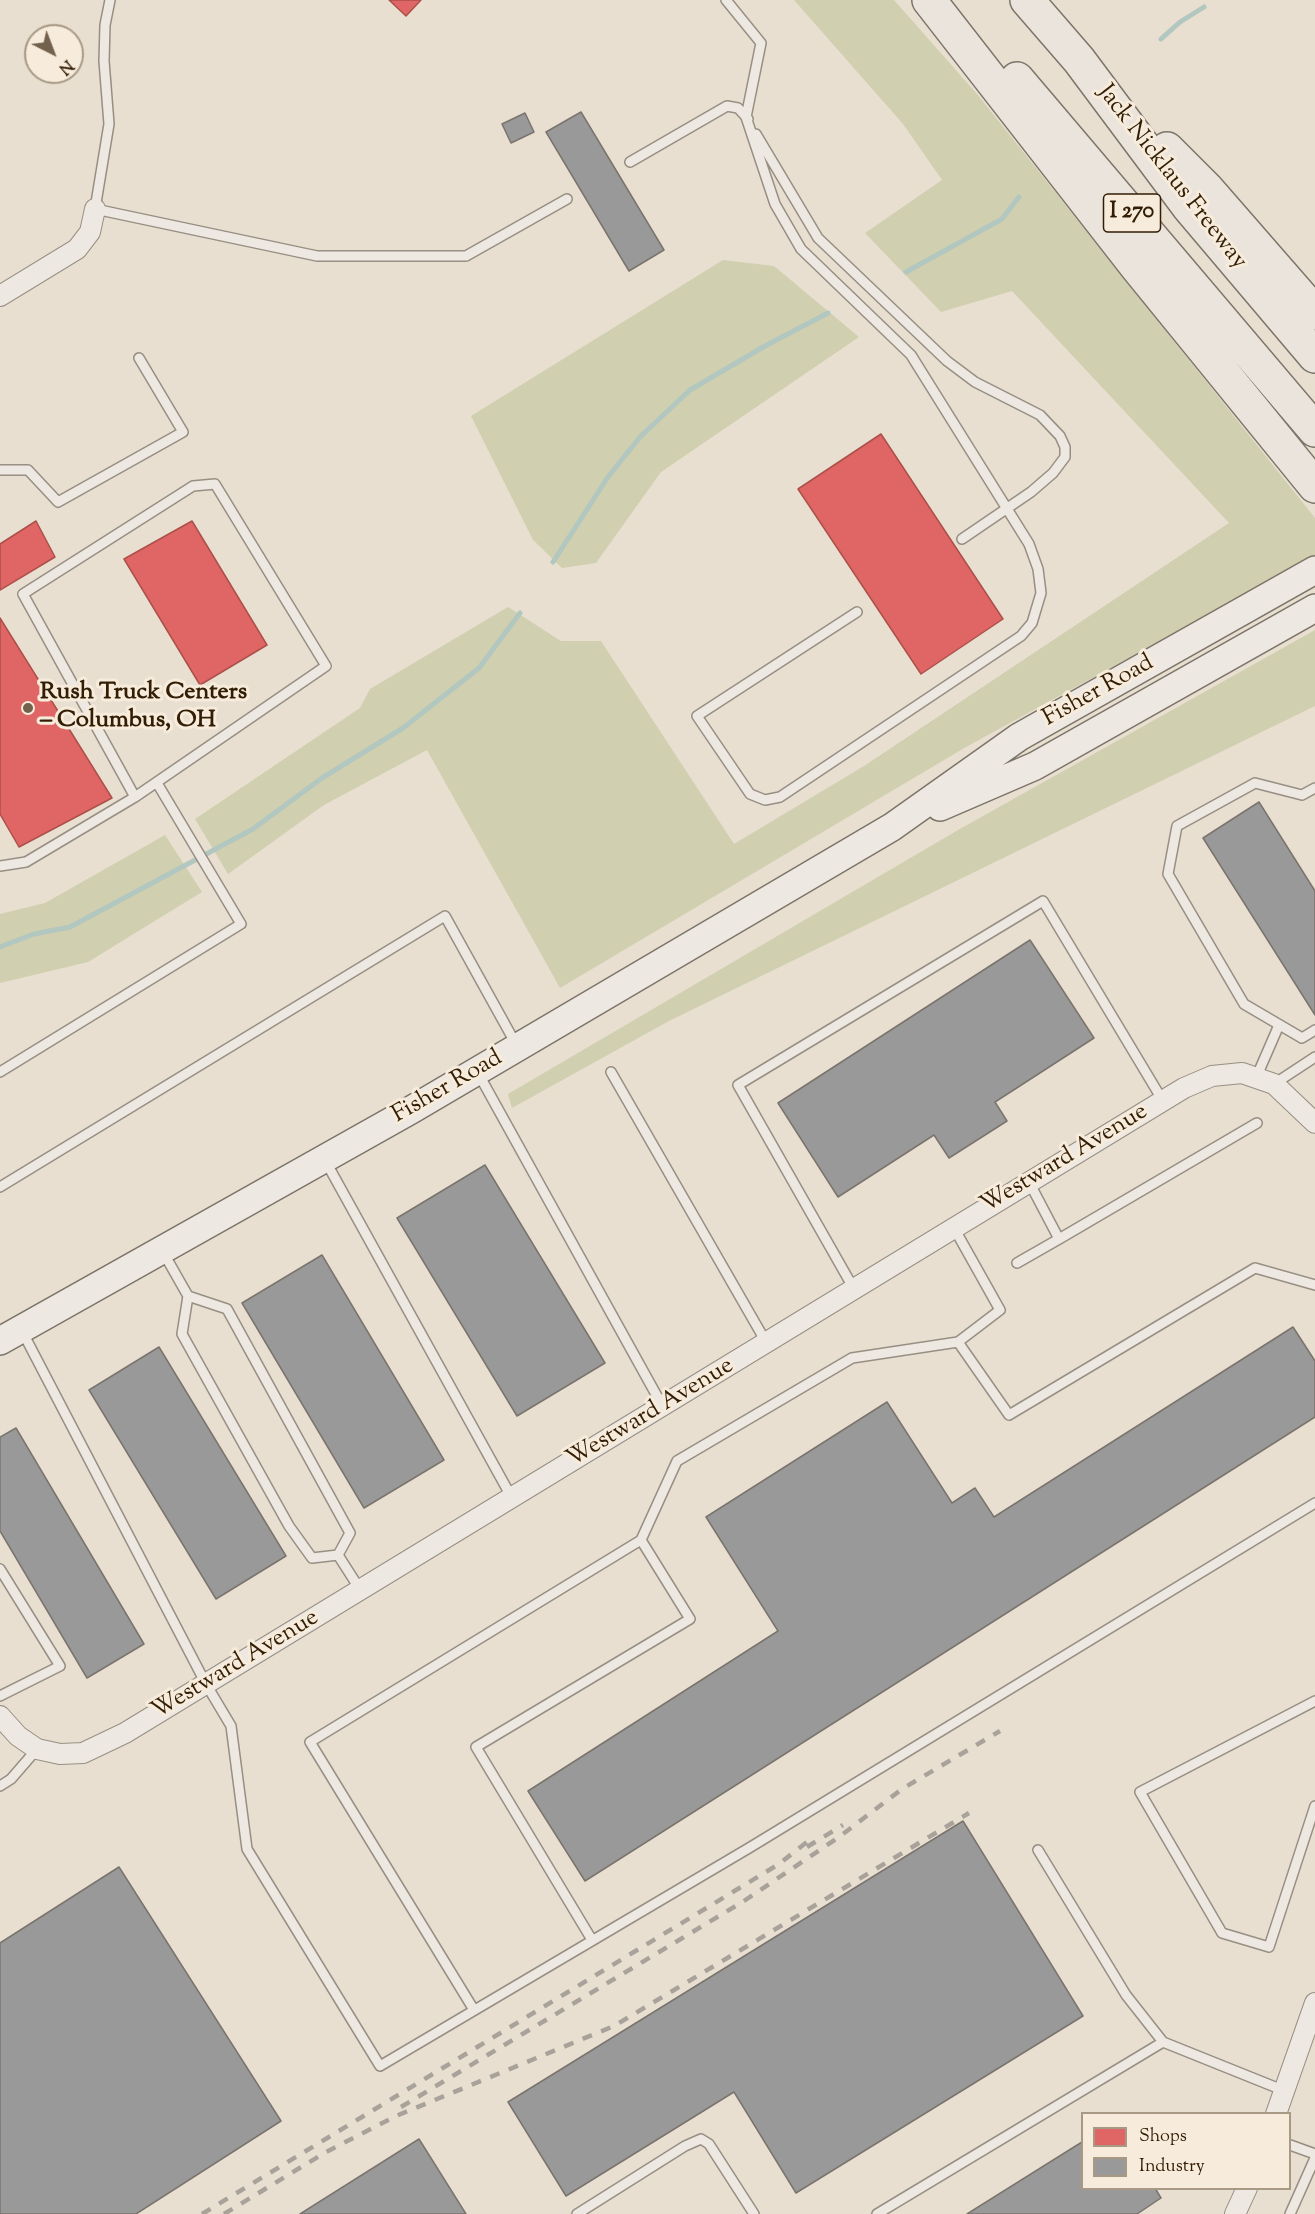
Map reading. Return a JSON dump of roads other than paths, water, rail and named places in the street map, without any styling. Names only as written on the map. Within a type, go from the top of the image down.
[{"type":"highway","points":[[929,0],[1137,267],[1315,486]]},
{"type":"highway","name":"Jack Nicklaus Freeway","points":[[946,0],[1069,139],[1315,430]]},
{"type":"highway","name":"Jack Nicklaus Freeway","points":[[1027,0],[1079,60],[1188,206],[1315,356]]},
{"type":"highway","points":[[1079,60],[1208,190],[1315,313]]},
{"type":"main road","name":"Fisher Road","points":[[11,1335],[477,1071],[892,827],[1019,737],[1315,570]]},
{"type":"main road","name":"Fisher Road","points":[[892,827],[1035,766],[1314,609]]},
{"type":"street","points":[[0,296],[77,249],[90,232],[95,209]]},
{"type":"street","name":"Westward Avenue","points":[[37,1749],[60,1754],[83,1753],[125,1733],[1163,1101],[1212,1076],[1257,1078]]},
{"type":"street","points":[[1257,1078],[1315,1123]]},
{"type":"street","points":[[0,1716],[18,1736],[37,1749]]},
{"type":"street","points":[[1277,2112],[1315,2003]]},
{"type":"street","points":[[1235,2214],[1246,2190]]},
{"type":"lane","points":[[110,0],[105,26],[104,61],[109,124],[95,209],[317,256],[466,256],[567,199]]},
{"type":"lane","points":[[726,0],[761,43],[746,117],[775,204],[801,249],[911,355],[1029,544],[1038,569],[1041,593],[1032,623],[1021,636],[780,796],[765,800],[750,794],[697,716],[857,612]]},
{"type":"lane","points":[[630,162],[716,110],[727,106],[738,108],[746,117],[818,238],[947,361],[975,382],[1040,415],[1060,436],[1065,447],[1065,457],[1053,473],[1008,508],[962,539]]},
{"type":"lane","points":[[0,470],[28,470],[58,502],[183,432],[139,358]]},
{"type":"lane","points":[[0,867],[27,862],[135,798],[326,666],[215,484],[193,486],[23,594],[135,798]]},
{"type":"lane","points":[[0,1072],[240,924],[157,783]]},
{"type":"lane","points":[[1315,788],[1302,795],[1255,783],[1177,826],[1168,874],[1244,1004],[1302,1038],[1315,1030]]},
{"type":"lane","points":[[854,1289],[738,1085],[1043,901],[1163,1101]]},
{"type":"lane","points":[[0,1187],[445,916],[517,1047]]},
{"type":"lane","points":[[1257,1078],[1279,1025]]},
{"type":"lane","points":[[1257,1078],[1315,1057]]},
{"type":"lane","points":[[477,1071],[663,1407]]},
{"type":"lane","points":[[611,1072],[766,1342]]},
{"type":"lane","points":[[1017,1263],[1257,1123]]},
{"type":"lane","points":[[325,1159],[512,1498]]},
{"type":"lane","points":[[1029,1182],[1059,1239]]},
{"type":"lane","points":[[474,2010],[310,1742],[640,1540],[677,1461],[852,1358],[958,1342],[1000,1311],[954,1228]]},
{"type":"lane","points":[[162,1250],[188,1296],[182,1334],[289,1526],[312,1558],[338,1555]]},
{"type":"lane","points":[[958,1342],[1009,1415],[1256,1268],[1315,1285]]},
{"type":"lane","points":[[188,1296],[227,1309],[350,1533],[338,1555]]},
{"type":"lane","points":[[11,1335],[231,1726],[247,1849],[380,2066],[592,1941],[1315,1503]]},
{"type":"lane","points":[[592,1941],[476,1748],[690,1619],[640,1540]]},
{"type":"lane","points":[[338,1555],[361,1591]]},
{"type":"lane","points":[[0,1569],[60,1666],[0,1696]]},
{"type":"lane","points":[[1315,1701],[1140,1792],[1222,1933],[1269,1947],[1315,1806]]},
{"type":"lane","points":[[0,1786],[11,1779],[37,1749]]},
{"type":"lane","points":[[1038,1850],[1126,1995],[1163,2042],[1285,2091]]},
{"type":"lane","points":[[877,2214],[1163,2042]]},
{"type":"lane","points":[[577,2214],[685,2145],[701,2139],[709,2144],[754,2214]]},
{"type":"lane","points":[[1290,2214],[1315,2156],[1291,2145]]},
{"type":"waterway","points":[[1161,39],[1180,22],[1204,7]]},
{"type":"waterway","points":[[906,272],[1002,219],[1019,197]]},
{"type":"waterway","points":[[553,562],[608,477],[640,437],[690,390],[765,346],[828,313]]},
{"type":"waterway","points":[[0,947],[34,934],[70,927],[253,829],[322,778],[403,728],[479,668],[520,613]]},
{"type":"railway","points":[[401,2107],[744,1901],[839,1837],[902,1789],[1000,1731]]},
{"type":"railway","points":[[224,2214],[326,2152],[396,2116],[614,2026],[969,1813]]},
{"type":"railway","points":[[807,1847],[843,1825]]},
{"type":"railway","points":[[202,2214],[779,1864],[812,1838]]},
{"type":"place","name":"Rush Truck Centers – Columbus, OH","points":[[28,708]]}]
